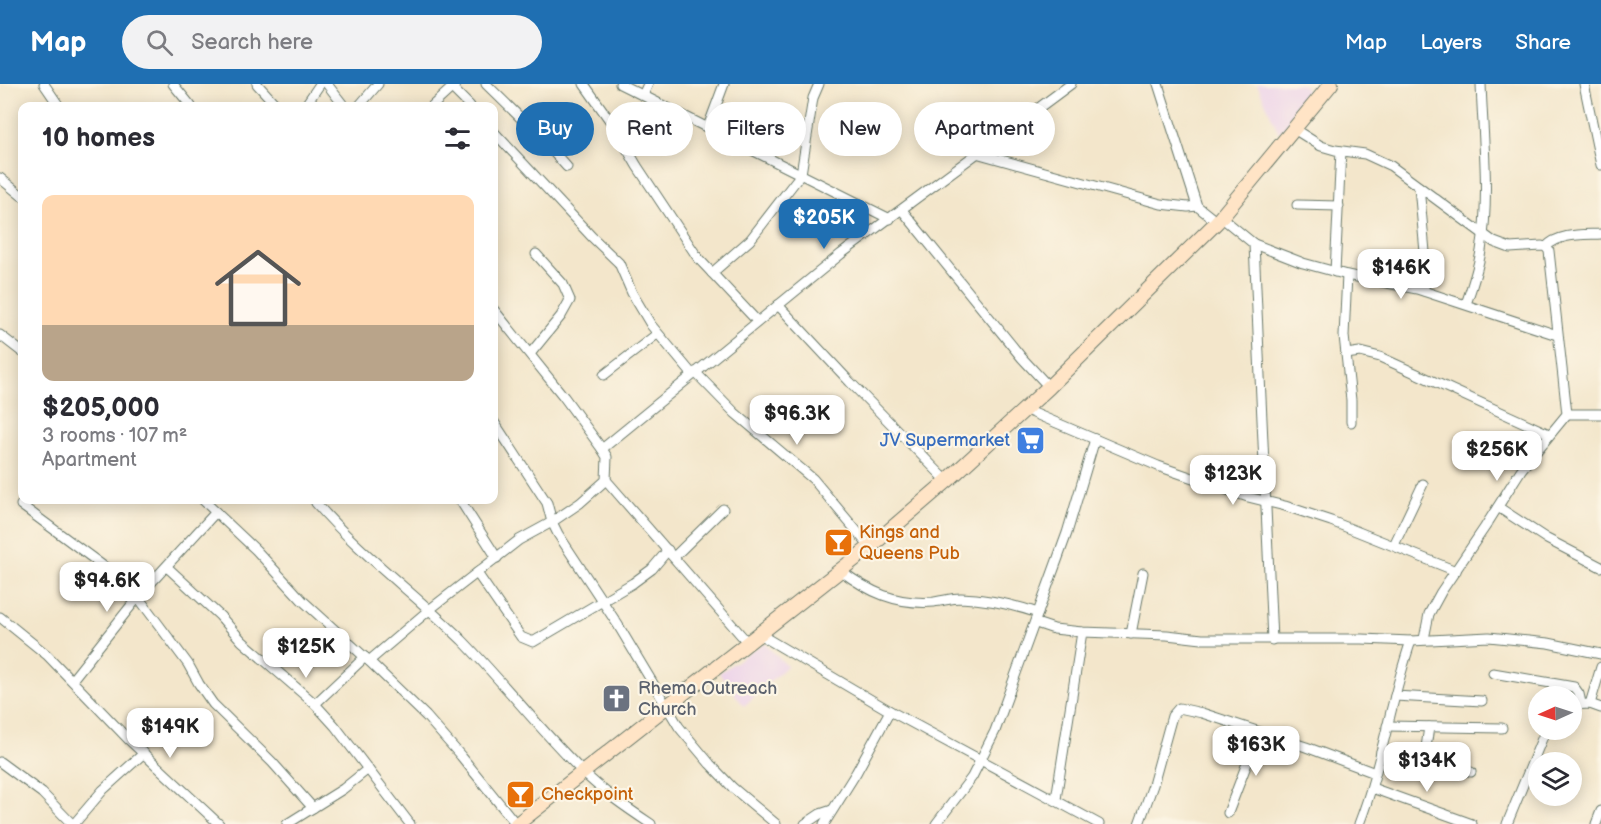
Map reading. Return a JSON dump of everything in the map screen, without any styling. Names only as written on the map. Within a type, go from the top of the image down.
[{"type":"main road","points":[[516,824],[840,570],[947,481],[1049,387],[1219,219],[1331,84]]},
{"type":"street","points":[[44,84],[56,102]]},
{"type":"street","points":[[173,84],[188,102]]},
{"type":"street","points":[[257,84],[273,102]]},
{"type":"street","points":[[308,102],[320,84]]},
{"type":"street","points":[[327,84],[341,102]]},
{"type":"street","points":[[362,102],[378,84]]},
{"type":"street","points":[[486,84],[567,167]]},
{"type":"street","points":[[584,84],[698,258],[756,321]]},
{"type":"street","points":[[620,84],[705,126]]},
{"type":"street","points":[[643,95],[648,84]]},
{"type":"street","points":[[717,102],[724,84]]},
{"type":"street","points":[[712,273],[750,240],[801,174],[813,98],[819,84]]},
{"type":"street","points":[[1046,102],[1071,84]]},
{"type":"street","points":[[1158,84],[1197,206]]},
{"type":"street","points":[[1466,304],[1478,266],[1484,236],[1485,164],[1481,84]]},
{"type":"street","points":[[1584,84],[1601,165]]},
{"type":"street","points":[[436,102],[454,86],[467,102]]},
{"type":"street","points":[[1294,129],[1321,146],[1376,158],[1484,236],[1502,246],[1510,248],[1546,247]]},
{"type":"street","points":[[498,136],[592,237],[620,263],[632,294],[657,334],[735,413],[813,479],[870,546]]},
{"type":"street","points":[[1335,272],[1341,151]]},
{"type":"street","points":[[765,156],[890,219]]},
{"type":"street","points":[[602,449],[756,321],[972,156]]},
{"type":"street","points":[[987,156],[1161,204],[1197,206],[1254,244],[1303,263],[1424,291],[1557,334]]},
{"type":"street","points":[[0,178],[18,193]]},
{"type":"street","points":[[1419,187],[1425,252],[1424,291]]},
{"type":"street","points":[[1297,205],[1339,206]]},
{"type":"street","points":[[902,210],[1049,387]]},
{"type":"street","points":[[1546,247],[1561,237],[1601,234]]},
{"type":"street","points":[[1254,244],[1272,640]]},
{"type":"street","points":[[1546,247],[1567,414]]},
{"type":"street","points":[[530,354],[561,316],[570,300],[563,284],[536,254]]},
{"type":"street","points":[[1347,275],[1344,336],[1351,422]]},
{"type":"street","points":[[778,304],[947,481]]},
{"type":"street","points":[[498,315],[602,449],[607,457],[606,480],[747,642]]},
{"type":"street","points":[[0,334],[18,349]]},
{"type":"street","points":[[604,375],[657,334]]},
{"type":"street","points":[[1346,354],[1360,352],[1380,357],[1549,434]]},
{"type":"street","points":[[1024,409],[1158,466],[1265,502],[1331,521],[1456,571]]},
{"type":"street","points":[[1424,639],[1434,602],[1521,470],[1549,434],[1567,414],[1601,414]]},
{"type":"street","points":[[498,428],[547,502],[558,534],[602,600],[679,727],[733,788],[776,824]]},
{"type":"street","points":[[937,824],[982,760],[1067,533],[1095,439]]},
{"type":"street","points":[[315,704],[367,659],[519,540],[580,503],[606,480]]},
{"type":"street","points":[[1394,545],[1423,484]]},
{"type":"street","points":[[207,504],[256,550],[302,600],[426,716],[462,756],[516,824]]},
{"type":"street","points":[[318,504],[338,527],[472,651],[583,772],[651,824]]},
{"type":"street","points":[[463,504],[497,558]]},
{"type":"street","points":[[21,505],[140,596],[213,704],[272,762],[313,808]]},
{"type":"street","points":[[1497,507],[1539,534],[1601,567]]},
{"type":"street","points":[[477,573],[520,637],[532,642],[633,583],[723,509]]},
{"type":"street","points":[[72,680],[140,596],[216,512]]},
{"type":"street","points":[[167,567],[220,616],[242,642],[315,704],[410,824]]},
{"type":"street","points":[[840,570],[872,592],[890,598],[919,602],[963,598],[1017,606],[1038,613]]},
{"type":"street","points":[[1131,633],[1143,573]]},
{"type":"street","points":[[0,617],[47,655],[144,753],[219,824]]},
{"type":"street","points":[[1035,623],[1054,629],[1082,632],[1131,633],[1202,639],[1411,641],[1489,637],[1524,639],[1601,654]]},
{"type":"street","points":[[1056,799],[1082,632]]},
{"type":"street","points":[[759,634],[890,711],[1097,823]]},
{"type":"street","points":[[1359,824],[1372,788],[1399,676],[1411,641]]},
{"type":"street","points":[[1582,702],[1601,667]]},
{"type":"street","points":[[1493,673],[1568,686]]},
{"type":"street","points":[[1395,696],[1482,701]]},
{"type":"street","points":[[1582,704],[1601,708]]},
{"type":"street","points":[[1139,824],[1175,711],[1184,708],[1306,747],[1375,773]]},
{"type":"street","points":[[824,824],[890,711]]},
{"type":"street","points":[[1387,726],[1502,728]]},
{"type":"street","points":[[1424,761],[1429,727]]},
{"type":"street","points":[[1228,813],[1259,732]]},
{"type":"street","points":[[1507,824],[1541,740]]},
{"type":"street","points":[[1381,751],[1471,772]]},
{"type":"street","points":[[0,762],[42,793],[73,824],[103,790],[144,753]]},
{"type":"street","points":[[287,824],[343,789],[368,769]]},
{"type":"street","points":[[1372,788],[1472,824]]},
{"type":"street","points":[[805,824],[820,814],[832,810]]},
{"type":"street","points":[[1596,824],[1601,811]]},
{"type":"shaded area","points":[[1257,84],[1303,84],[1313,103],[1279,133]]},
{"type":"shaded area","points":[[764,643],[787,666],[744,706],[719,673]]},
{"type":"place","name":"JV Supermarket","points":[[1031,440]]},
{"type":"place","name":"Kings and Queens Pub","points":[[838,542]]},
{"type":"place","name":"Rhema Outreach Church","points":[[617,698]]},
{"type":"place","name":"Checkpoint","points":[[520,794]]}]
